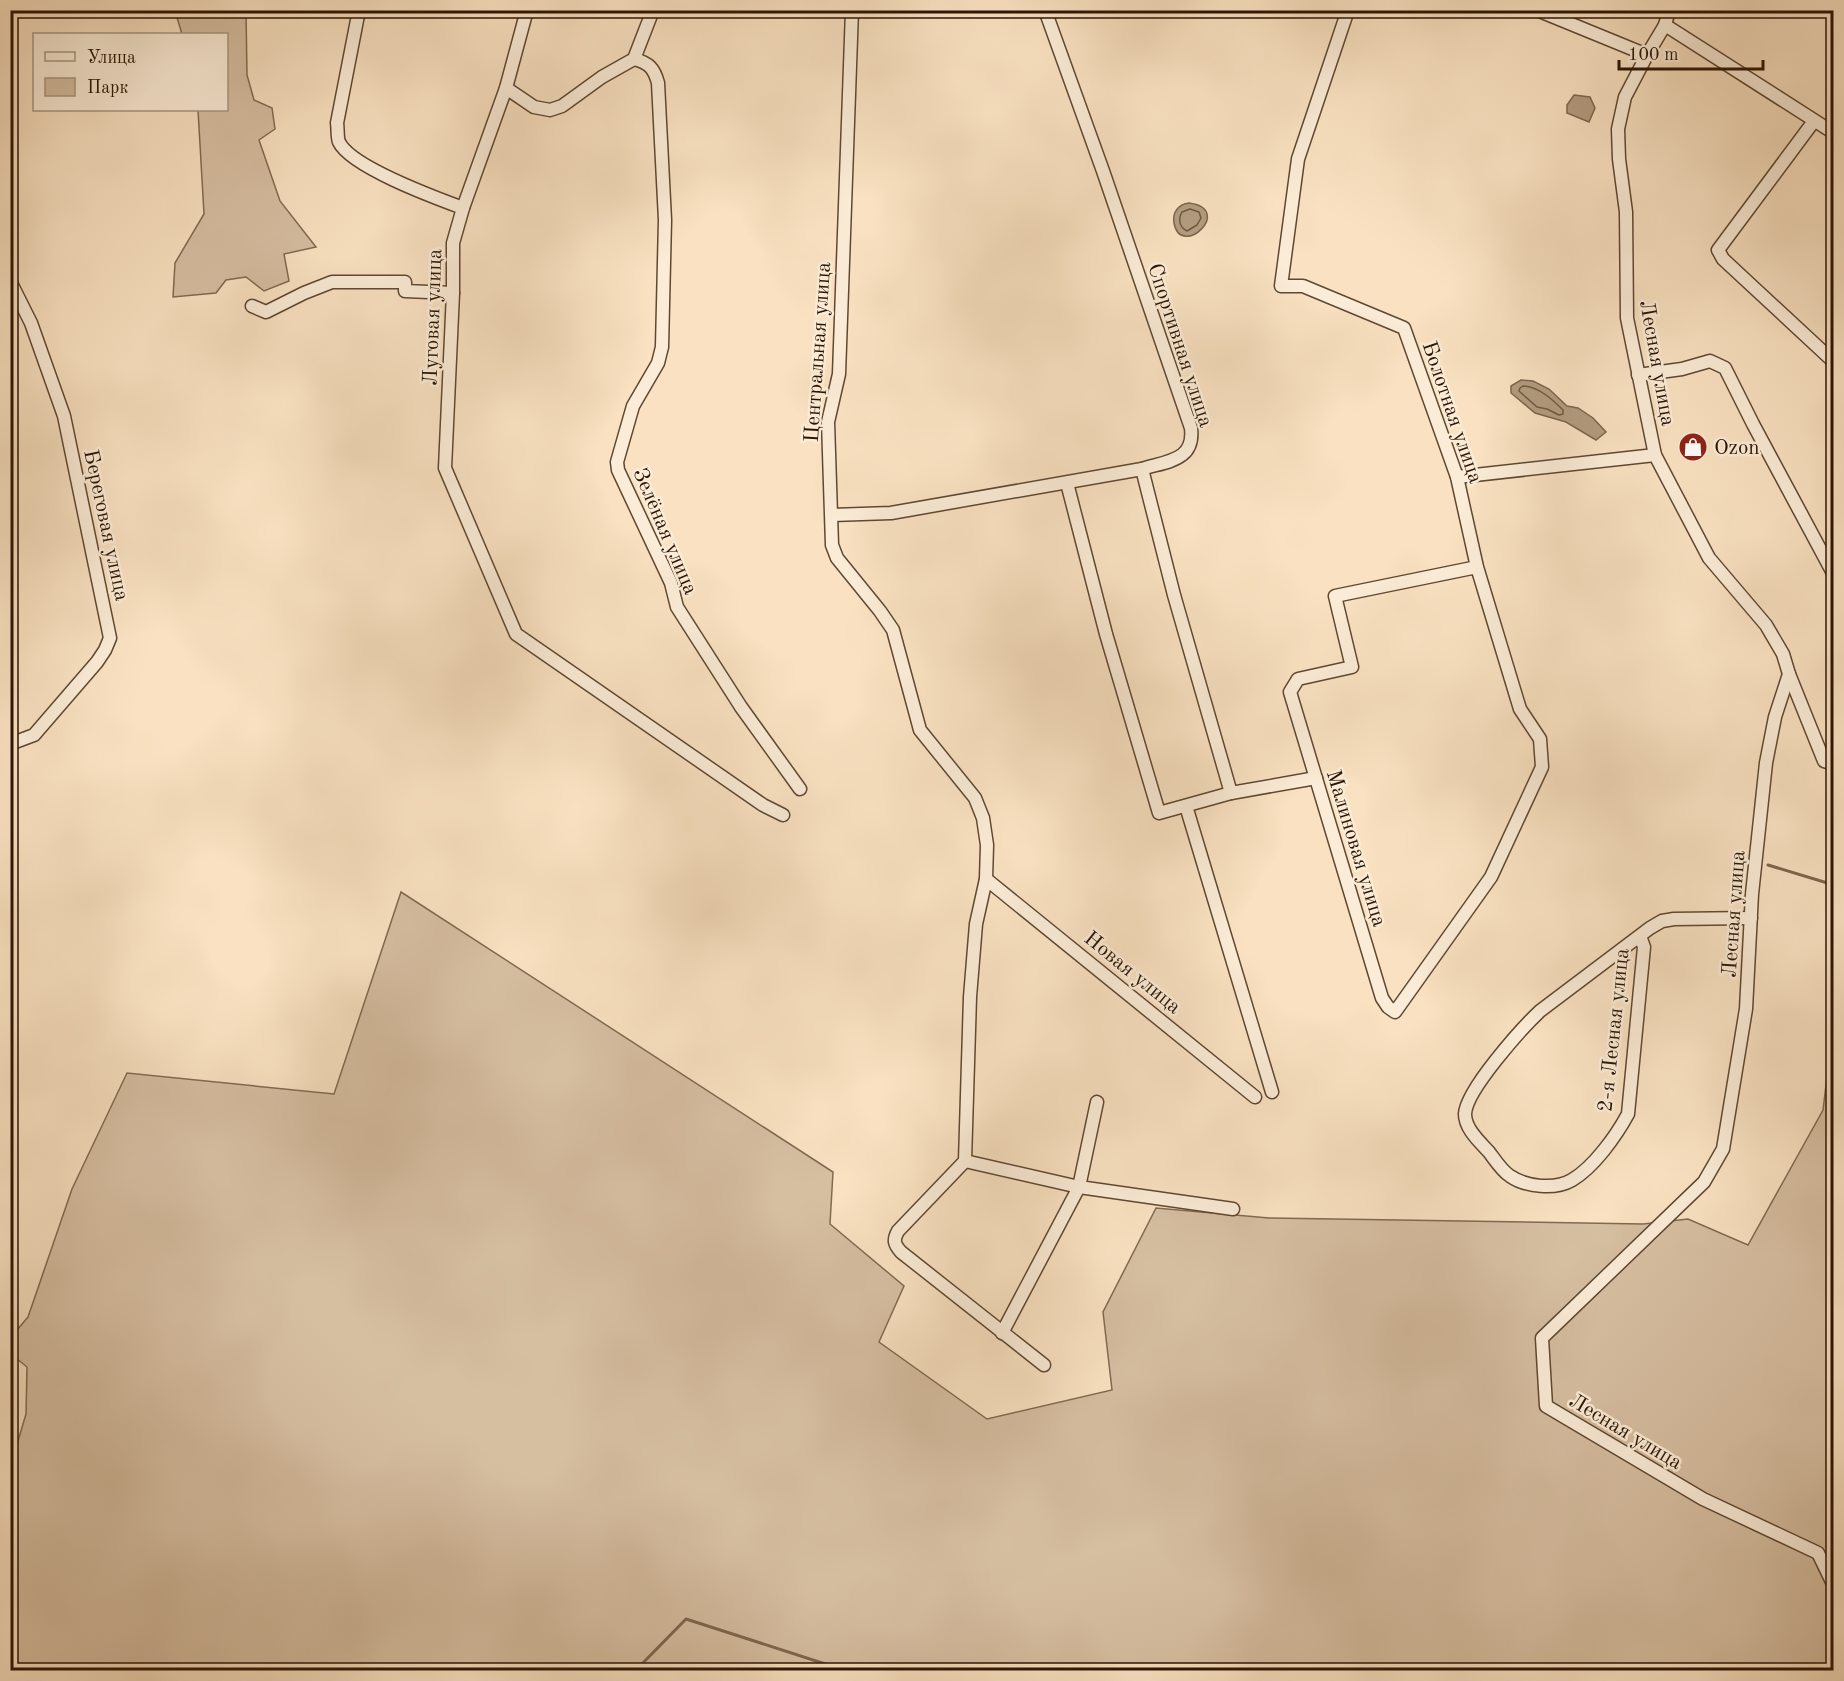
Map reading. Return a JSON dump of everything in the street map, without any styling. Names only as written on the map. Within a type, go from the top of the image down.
[{"type":"street","points":[[359,10],[337,123],[339,142],[351,156],[368,166],[431,196],[463,208]]},
{"type":"street","name":"Луговая улица","points":[[527,10],[506,88],[463,208],[453,243],[445,468],[516,634],[763,805],[783,815]]},
{"type":"street","points":[[506,88],[534,107],[550,110],[562,106],[602,77],[634,59],[653,10]]},
{"type":"street","name":"Центральная улица","points":[[852,10],[839,374],[828,422],[831,534],[837,558],[893,630],[920,730],[975,798],[983,818],[987,845],[986,879]]},
{"type":"street","name":"Спортивная улица","points":[[832,515],[891,513],[1142,469],[1179,457],[1186,452],[1192,440],[1191,428],[1045,10]]},
{"type":"street","name":"Болотная улица","points":[[1348,10],[1298,159],[1281,286],[1303,286],[1404,328],[1456,477],[1477,567],[1521,709],[1540,739],[1542,767]]},
{"type":"street","points":[[1537,10],[1647,55]]},
{"type":"street","points":[[1669,10],[1665,26],[1833,133]]},
{"type":"street","name":"Лесная улица","points":[[1665,26],[1625,97],[1618,129],[1619,159],[1626,212],[1627,318],[1654,455],[1709,558],[1766,625],[1783,654],[1789,675],[1775,717],[1766,763],[1751,918],[1746,1009],[1723,1149],[1704,1182],[1542,1338],[1546,1406],[1703,1499],[1818,1553],[1833,1586]]},
{"type":"street","name":"Зелёная улица","points":[[634,59],[647,63],[654,70],[658,82],[665,220],[663,337],[658,363],[633,406],[616,462],[671,583],[677,607],[741,706],[800,789]]},
{"type":"street","points":[[1814,121],[1718,250],[1723,259],[1833,362]]},
{"type":"street","name":"Береговая улица","points":[[10,281],[31,323],[64,416],[110,638],[97,662],[34,735],[10,744]]},
{"type":"street","points":[[252,306],[266,312],[332,282],[405,282],[405,291],[453,293]]},
{"type":"street","points":[[1638,375],[1682,369],[1710,361],[1725,368],[1833,575]]},
{"type":"street","points":[[1456,477],[1654,455]]},
{"type":"street","points":[[1142,469],[1174,595],[1231,793]]},
{"type":"street","points":[[1067,483],[1106,634],[1159,813],[1231,793],[1316,778]]},
{"type":"street","name":"Малиновая улица","points":[[1477,567],[1335,596],[1352,667],[1298,679],[1290,692],[1382,998],[1395,1012],[1491,878],[1542,767]]},
{"type":"street","points":[[1789,675],[1824,761],[1833,764]]},
{"type":"street","points":[[1186,806],[1272,1092]]},
{"type":"street","points":[[986,879],[976,924],[970,997],[965,1161],[898,1231],[894,1238],[895,1246],[901,1252],[1044,1365]]},
{"type":"street","name":"Новая улица","points":[[986,879],[1255,1097]]},
{"type":"street","name":"2-я Лесная улица","points":[[1640,936],[1644,947],[1628,1114],[1619,1130],[1587,1167],[1570,1181],[1547,1186],[1527,1185],[1509,1176],[1470,1130],[1465,1116],[1468,1101],[1524,1026],[1540,1011],[1640,936],[1662,921],[1751,918]]},
{"type":"street","points":[[1002,1333],[1079,1187],[1097,1102]]},
{"type":"street","points":[[965,1161],[1079,1187],[1233,1209]]},
{"type":"green space","points":[[175,11],[246,11],[247,75],[254,100],[272,108],[275,129],[259,140],[280,201],[316,247],[284,254],[289,281],[264,291],[246,277],[226,280],[216,293],[173,297],[175,263],[204,214],[198,111],[228,111],[228,33],[182,33]]},
{"type":"green space","points":[[401,892],[833,1172],[830,1224],[904,1286],[879,1342],[987,1419],[1112,1390],[1103,1312],[1156,1208],[1269,1218],[1643,1224],[1688,1219],[1748,1245],[1823,1110],[1833,1027],[1833,1670],[11,1670],[10,1468],[26,1414],[27,1367],[11,1354],[11,1337],[28,1317],[72,1189],[127,1073],[334,1094]]},
{"type":"water","points":[[1574,95],[1590,97],[1595,108],[1589,122],[1567,113],[1567,105]]},
{"type":"water","points":[[1189,203],[1202,207],[1207,214],[1206,222],[1201,229],[1194,235],[1186,236],[1179,233],[1174,223],[1174,215],[1182,205]]},
{"type":"water","points":[[1521,380],[1533,381],[1549,389],[1567,406],[1578,408],[1593,418],[1606,432],[1596,440],[1566,422],[1535,413],[1511,393],[1511,386]]},
{"type":"waterway","points":[[1768,865],[1834,885]]},
{"type":"waterway","points":[[636,1670],[686,1619],[844,1670]]},
{"type":"place","name":"Ozon","points":[[1693,447]]}]
